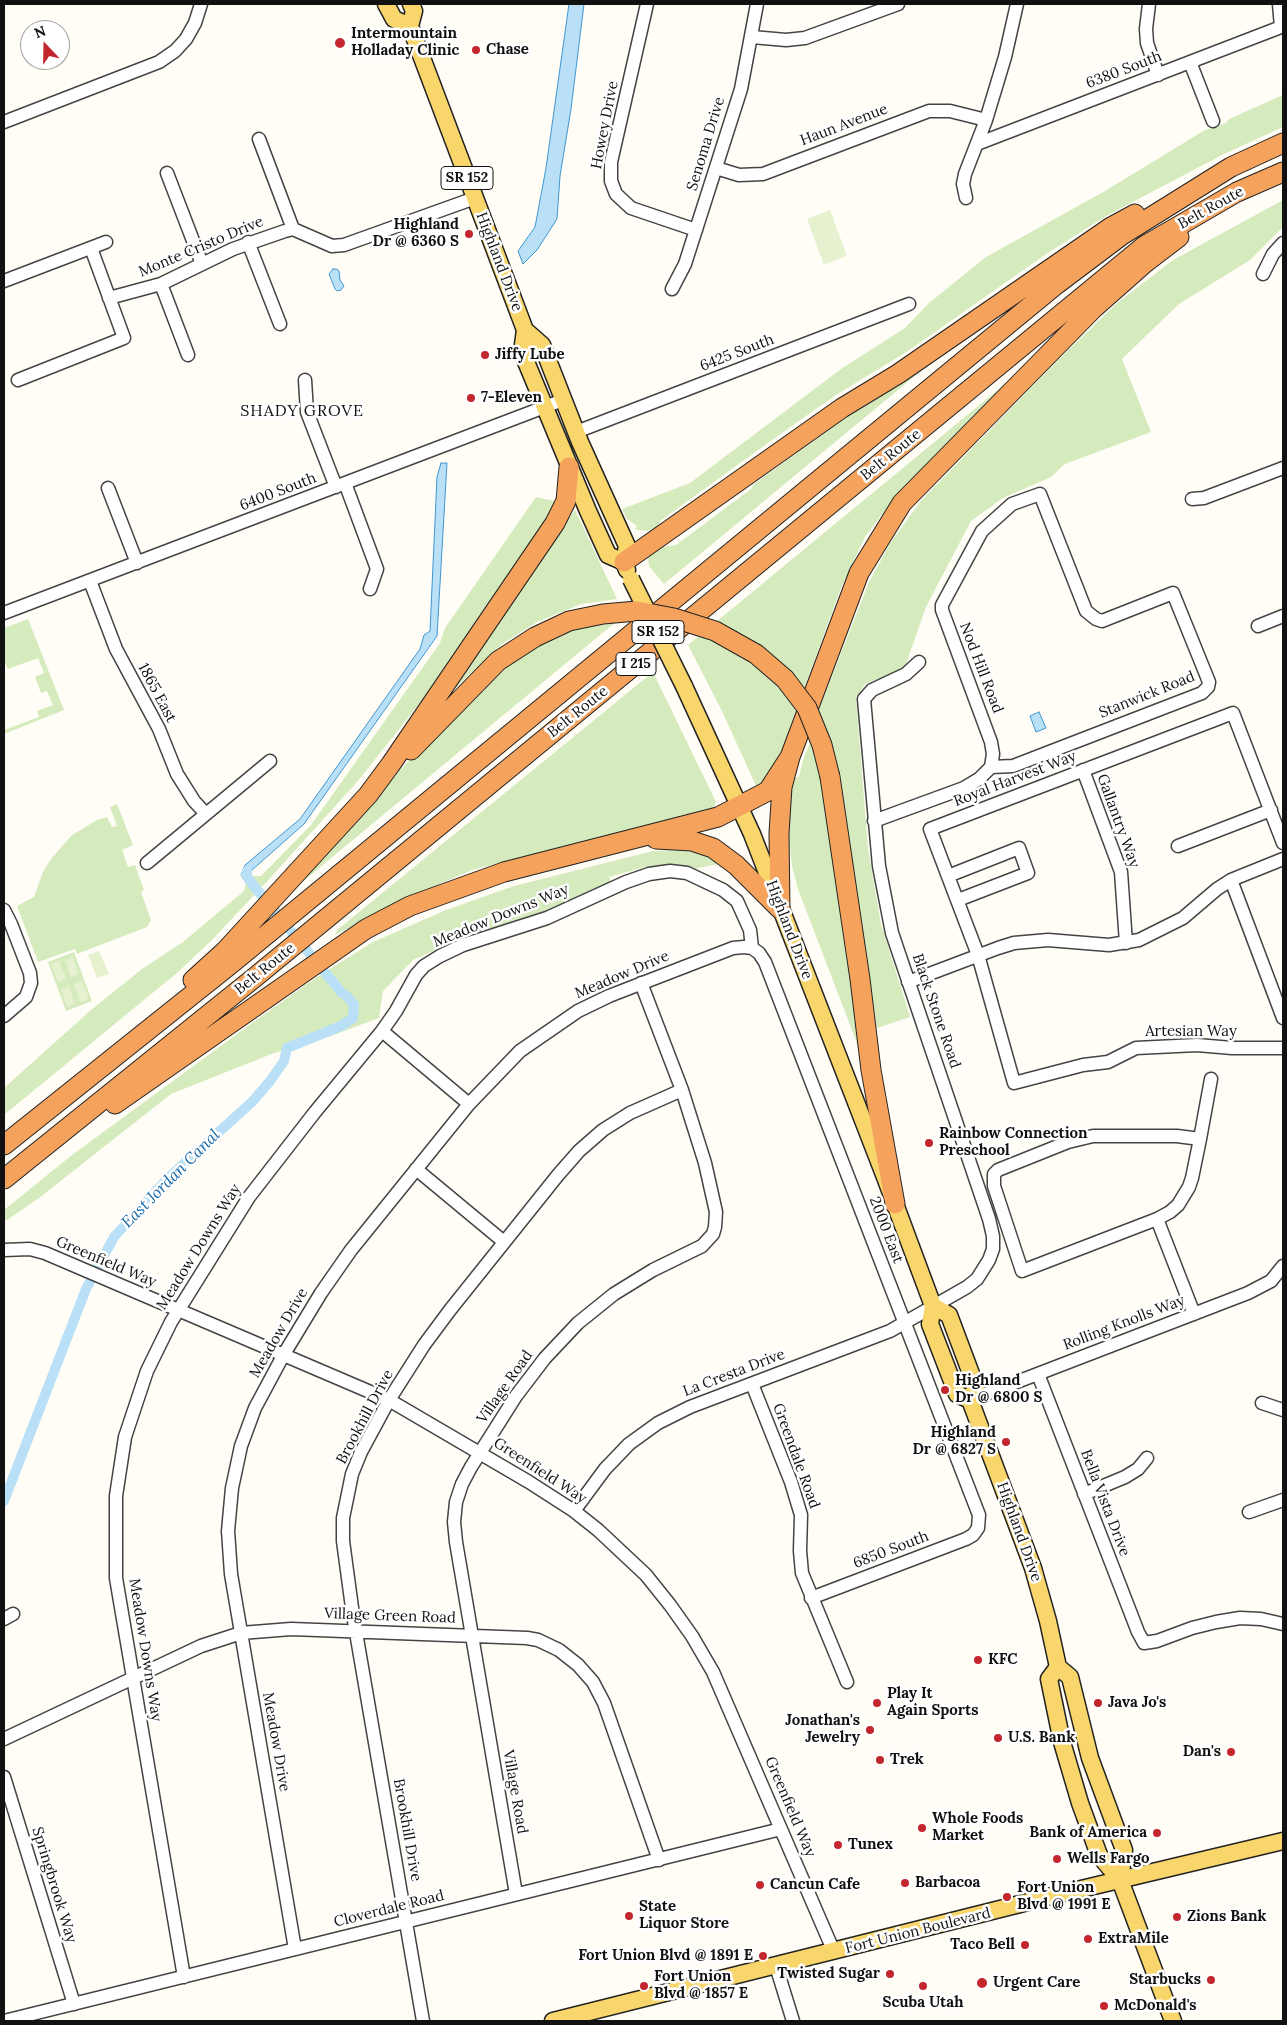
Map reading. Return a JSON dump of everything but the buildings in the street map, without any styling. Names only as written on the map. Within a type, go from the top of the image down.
[{"type":"highway","name":"Belt Route","points":[[4,1146],[240,957],[1057,284],[1122,235],[1231,167],[1283,143]]},
{"type":"highway","points":[[628,571],[842,408],[898,374],[1111,227],[1190,185],[1231,167]]},
{"type":"highway","name":"Belt Route","points":[[4,1180],[254,978],[1144,246],[1237,192],[1283,172]]},
{"type":"highway","points":[[780,909],[779,833],[782,787],[790,757],[858,573],[902,503],[1093,309],[1145,264],[1237,192]]},
{"type":"highway","points":[[368,795],[555,523],[566,501],[569,467]]},
{"type":"highway","points":[[32,1123],[225,951],[368,795],[498,661],[535,637],[569,620],[603,614],[637,612],[674,618],[714,631],[756,654],[785,679],[806,708],[822,745],[830,777],[860,979],[871,1070],[895,1204]]},
{"type":"highway","points":[[4,1180],[366,929],[410,906],[504,872],[718,817],[768,791],[790,757]]},
{"type":"highway","points":[[640,838],[692,841],[713,848],[736,865],[780,909]]},
{"type":"main road","points":[[386,4],[394,19],[410,26]]},
{"type":"main road","name":"Highland Drive","points":[[411,4],[414,11],[410,26],[525,330],[542,345],[576,432],[627,546],[628,571],[740,806],[933,1306],[948,1314],[976,1387],[970,1400],[1033,1568],[1048,1621],[1058,1667],[1070,1676],[1090,1758],[1124,1850],[1120,1880]]},
{"type":"main road","name":"Highland Drive","points":[[525,330],[522,352],[569,467],[608,555],[628,571]]},
{"type":"main road","name":"Highland Drive","points":[[1058,1667],[1049,1679],[1069,1768],[1098,1855],[1120,1880],[1173,2021]]},
{"type":"main road","name":"Fort Union Boulevard","points":[[553,2021],[1283,1841]]},
{"type":"street","points":[[4,122],[159,62],[175,51],[186,39],[195,24],[201,4]]},
{"type":"street","name":"Howey Drive","points":[[647,4],[611,162],[611,181],[621,199],[631,208],[696,230]]},
{"type":"street","name":"Senoma Drive","points":[[672,289],[685,264],[741,89],[758,4]]},
{"type":"street","points":[[752,37],[786,40],[805,38],[898,4]]},
{"type":"street","points":[[966,198],[964,179],[986,120],[1005,57],[1016,4]]},
{"type":"street","points":[[1149,4],[1147,43],[1158,74]]},
{"type":"street","name":"6380 South","points":[[977,144],[1281,27],[1279,4]]},
{"type":"street","points":[[1190,62],[1213,121]]},
{"type":"street","name":"Haun Avenue","points":[[716,168],[739,175],[763,174],[929,111],[958,112],[986,120]]},
{"type":"street","points":[[259,139],[294,229],[332,246],[344,245],[475,198]]},
{"type":"street","points":[[167,173],[202,264]]},
{"type":"street","name":"Monte Cristo Drive","points":[[110,298],[161,284],[248,242],[294,229]]},
{"type":"street","points":[[4,281],[106,242]]},
{"type":"street","points":[[248,242],[280,324]]},
{"type":"street","points":[[1263,274],[1273,254],[1283,243]]},
{"type":"street","points":[[18,380],[124,338],[91,248]]},
{"type":"street","points":[[161,284],[188,355]]},
{"type":"street","name":"6425 South","points":[[576,432],[909,304]]},
{"type":"street","points":[[305,380],[307,412],[377,569],[370,589]]},
{"type":"street","name":"6400 South","points":[[4,613],[563,400]]},
{"type":"street","points":[[1192,499],[1204,498],[1283,468]]},
{"type":"street","points":[[108,488],[137,563]]},
{"type":"street","name":"Nod Hill Road","points":[[991,767],[993,754],[991,742],[942,610],[942,604],[982,531],[1012,504],[1040,494]]},
{"type":"street","name":"Stanwick Road","points":[[991,767],[1013,766],[1202,693],[1206,690],[1209,682],[1173,593],[1102,620],[1096,619],[1086,611],[1040,494]]},
{"type":"street","name":"1865 East","points":[[90,581],[116,650],[159,729],[177,774],[194,801],[206,814]]},
{"type":"street","points":[[1258,626],[1283,616]]},
{"type":"street","name":"Black Stone Road","points":[[919,662],[906,674],[877,686],[864,699],[879,866],[887,909],[908,982],[994,1236],[989,1260],[977,1279],[961,1291],[933,1306]]},
{"type":"street","name":"Royal Harvest Way","points":[[1014,1084],[978,955],[930,829],[1234,713],[1283,843]]},
{"type":"street","points":[[147,863],[270,761]]},
{"type":"street","points":[[874,821],[964,788],[979,779],[991,767]]},
{"type":"street","name":"Gallantry Way","points":[[1083,770],[1121,872],[1126,943]]},
{"type":"street","points":[[1178,846],[1271,810]]},
{"type":"street","points":[[948,876],[1019,848],[1028,872],[958,900]]},
{"type":"street","points":[[908,982],[998,948],[1030,941],[1048,940],[1101,944],[1126,943],[1140,940],[1183,918],[1217,889],[1231,880],[1283,859]]},
{"type":"street","name":"Meadow Downs Way","points":[[184,1977],[116,1578],[116,1496],[125,1436],[146,1371],[178,1310],[249,1197],[315,1112],[382,1031],[396,1011],[416,975],[424,966],[440,956],[471,943],[546,918],[626,882],[649,874],[670,871],[687,873],[732,896],[741,908],[747,922],[752,948]]},
{"type":"street","points":[[1231,880],[1283,1018]]},
{"type":"street","points":[[4,910],[30,974],[31,983],[26,997],[4,1016]]},
{"type":"street","name":"Meadow Drive","points":[[295,1949],[231,1574],[228,1531],[232,1488],[241,1446],[255,1408],[284,1354],[351,1250],[468,1104],[520,1052],[549,1029],[594,1004],[642,983],[733,948],[752,948]]},
{"type":"street","name":"2000 East","points":[[752,948],[759,953],[765,962],[979,1515],[978,1528]]},
{"type":"street","name":"Village Road","points":[[516,1894],[456,1542],[454,1522],[456,1502],[462,1484],[480,1452],[516,1396],[545,1358],[578,1323],[614,1294],[653,1270],[702,1246],[712,1234],[716,1212],[705,1163],[682,1090],[642,983]]},
{"type":"street","points":[[382,1031],[468,1104]]},
{"type":"street","name":"Artesian Way","points":[[1014,1084],[1083,1066],[1108,1062],[1136,1048],[1197,1045],[1232,1048],[1283,1048]]},
{"type":"street","points":[[1200,1139],[1167,1136],[1093,1136],[1068,1142],[1003,1166],[994,1174],[994,1186],[1022,1271],[1157,1219],[1178,1205],[1189,1187],[1200,1139],[1211,1079]]},
{"type":"street","name":"Brookhill Drive","points":[[423,2021],[343,1541],[345,1503],[352,1474],[360,1452],[390,1400],[450,1310],[568,1163],[604,1130],[630,1113],[682,1090]]},
{"type":"street","points":[[416,1169],[504,1242]]},
{"type":"street","points":[[1157,1219],[1194,1314]]},
{"type":"street","name":"Greenfield Way","points":[[9,1249],[30,1249],[93,1273],[390,1400],[480,1452],[574,1511],[646,1575],[692,1636],[713,1672],[834,1952]]},
{"type":"street","name":"Rolling Knolls Way","points":[[970,1400],[1260,1288],[1282,1271]]},
{"type":"street","name":"La Cresta Drive","points":[[574,1511],[605,1469],[636,1438],[658,1423],[690,1407],[890,1331],[904,1321],[933,1306]]},
{"type":"street","name":"Bella Vista Drive","points":[[1038,1374],[1138,1632],[1144,1643],[1157,1641],[1192,1628],[1240,1618],[1283,1624]]},
{"type":"street","name":"Greendale Road","points":[[752,1384],[802,1515],[800,1551],[802,1573],[847,1682]]},
{"type":"street","points":[[1262,1403],[1283,1410]]},
{"type":"street","points":[[1084,1494],[1125,1477],[1138,1469],[1147,1458]]},
{"type":"street","points":[[1249,1512],[1283,1500]]},
{"type":"street","name":"6850 South","points":[[811,1598],[966,1539],[973,1535],[978,1528]]},
{"type":"street","name":"Village Green Road","points":[[4,1739],[201,1646],[241,1633],[291,1629],[527,1638],[538,1640],[578,1664],[593,1682],[604,1702],[659,1860]]},
{"type":"street","name":"Springbrook Way","points":[[4,1777],[74,2004]]},
{"type":"street","name":"Cloverdale Road","points":[[4,2021],[781,1829]]},
{"type":"street","points":[[776,1966],[793,2021]]},
{"type":"green space","points":[[1283,95],[1283,127],[1222,155],[1108,215],[1049,252],[908,351],[836,395],[772,440],[660,521],[660,526],[656,529],[648,531],[635,529],[637,526],[627,519],[622,509],[690,483],[841,369],[905,328],[929,303],[986,257],[1105,191],[1205,130],[1226,123],[1229,119]]},
{"type":"green space","points":[[1283,200],[1283,227],[1250,260],[1179,304],[1122,359],[1151,432],[1065,464],[1051,477],[1003,498],[971,521],[926,607],[906,664],[898,671],[865,684],[856,698],[868,849],[881,924],[910,1017],[877,1028],[856,906],[817,714],[869,582],[891,542],[920,502],[1058,360],[1116,304],[1173,260]]},
{"type":"green space","points":[[830,210],[847,256],[824,265],[807,219]]},
{"type":"green space","points":[[986,317],[664,584],[649,566],[648,557],[661,547],[676,545],[751,489],[754,484]]},
{"type":"green space","points":[[1017,374],[902,488],[865,537],[841,588],[774,771],[763,787],[757,788],[722,711],[688,645]]},
{"type":"green space","points":[[536,497],[559,502],[435,684],[357,782],[262,887],[259,886],[251,876],[261,876],[311,825],[440,643],[445,628]]},
{"type":"green space","points":[[575,510],[617,599],[581,604],[537,622],[502,644],[447,696]]},
{"type":"green space","points":[[28,619],[64,710],[4,734],[4,730],[39,717],[37,711],[53,705],[47,691],[41,693],[35,677],[44,673],[38,658],[8,669],[4,661],[4,628]]},
{"type":"green space","points":[[621,619],[289,893],[317,859],[437,731],[541,634]]},
{"type":"green space","points":[[653,672],[716,802],[714,808],[472,870],[409,897],[335,935],[337,930]]},
{"type":"green space","points":[[813,736],[841,890],[860,1046],[858,1046],[798,889],[792,866],[788,829],[791,778],[799,777],[804,757]]},
{"type":"green space","points":[[117,804],[133,845],[122,850],[128,867],[135,865],[144,890],[141,892],[151,920],[147,927],[77,954],[75,949],[38,962],[17,906],[34,897],[43,872],[51,859],[72,835],[97,820],[107,817],[112,827],[117,826],[110,807]]},
{"type":"green space","points":[[684,850],[711,857],[723,863],[693,869],[645,867],[609,877],[611,882],[535,916],[468,935],[413,960],[383,991],[379,1018],[309,1044],[274,1053],[171,1094],[39,1198],[4,1222],[4,1210],[72,1155],[314,979],[373,942],[446,910],[514,886],[653,851]]},
{"type":"green space","points":[[247,879],[257,892],[211,941],[178,972],[4,1115],[4,1088],[91,1010],[142,969],[183,942],[244,891]]},
{"type":"green space","points":[[99,951],[109,974],[97,978],[88,955]]},
{"type":"green space","points":[[74,952],[92,1001],[66,1011],[48,962]]},
{"type":"green space","points":[[73,957],[79,974],[71,977],[65,960]]},
{"type":"green space","points":[[59,961],[66,979],[58,982],[51,964]]},
{"type":"green space","points":[[82,981],[89,999],[80,1002],[74,984]]},
{"type":"green space","points":[[69,986],[75,1004],[67,1007],[61,989]]},
{"type":"water","points":[[569,4],[584,4],[571,109],[560,176],[557,219],[537,250],[523,264],[518,251],[535,227],[546,168]]},
{"type":"water","points":[[333,269],[339,271],[340,280],[344,286],[341,290],[337,291],[335,289],[329,274]]},
{"type":"water","points":[[441,463],[447,463],[437,636],[304,824],[252,870],[250,875],[253,879],[246,883],[241,875],[245,865],[300,819],[420,649],[424,635],[430,631],[437,477]]},
{"type":"water","points":[[1039,712],[1046,728],[1036,732],[1030,716]]},
{"type":"waterway","name":"East Jordan Canal","points":[[4,1501],[86,1289],[114,1237],[167,1179],[253,1101],[284,1061],[287,1048],[341,1026],[353,1018],[354,1005],[253,885],[246,875],[247,871]]},
{"type":"place","name":"Intermountain Holladay Clinic","points":[[340,43]]},
{"type":"place","name":"Chase","points":[[476,50]]},
{"type":"place","name":"Highland Dr @ 6360 S","points":[[469,234]]},
{"type":"place","name":"Jiffy Lube","points":[[485,355]]},
{"type":"place","name":"7-Eleven","points":[[471,398]]},
{"type":"place","name":"Rainbow Connection Preschool","points":[[929,1143]]},
{"type":"place","name":"Highland Dr @ 6800 S","points":[[945,1390]]},
{"type":"place","name":"Highland Dr @ 6827 S","points":[[1006,1442]]},
{"type":"place","name":"KFC","points":[[978,1660]]},
{"type":"place","name":"Play It Again Sports","points":[[877,1703]]},
{"type":"place","name":"Java Jo's","points":[[1098,1703]]},
{"type":"place","name":"Jonathan's Jewelry","points":[[870,1730]]},
{"type":"place","name":"U.S. Bank","points":[[998,1738]]},
{"type":"place","name":"Dan's","points":[[1231,1752]]},
{"type":"place","name":"Trek","points":[[880,1760]]},
{"type":"place","name":"Whole Foods Market","points":[[922,1828]]},
{"type":"place","name":"Bank of America","points":[[1157,1833]]},
{"type":"place","name":"Tunex","points":[[838,1845]]},
{"type":"place","name":"Wells Fargo","points":[[1057,1859]]},
{"type":"place","name":"Barbacoa","points":[[905,1883]]},
{"type":"place","name":"Cancun Cafe","points":[[760,1885]]},
{"type":"place","name":"Fort Union Blvd @ 1991 E","points":[[1007,1897]]},
{"type":"place","name":"State Liquor Store","points":[[629,1916]]},
{"type":"place","name":"Zions Bank","points":[[1177,1917]]},
{"type":"place","name":"ExtraMile","points":[[1088,1939]]},
{"type":"place","name":"Taco Bell","points":[[1025,1945]]},
{"type":"place","name":"Fort Union Blvd @ 1891 E","points":[[763,1956]]},
{"type":"place","name":"Twisted Sugar","points":[[890,1974]]},
{"type":"place","name":"Starbucks","points":[[1211,1980]]},
{"type":"place","name":"Urgent Care","points":[[982,1983]]},
{"type":"place","name":"Fort Union Blvd @ 1857 E","points":[[644,1986]]},
{"type":"place","name":"Scuba Utah","points":[[923,1986]]},
{"type":"place","name":"McDonald's","points":[[1104,2006]]},
{"type":"district","name":"SHADY GROVE","points":[[302,411]]}]
